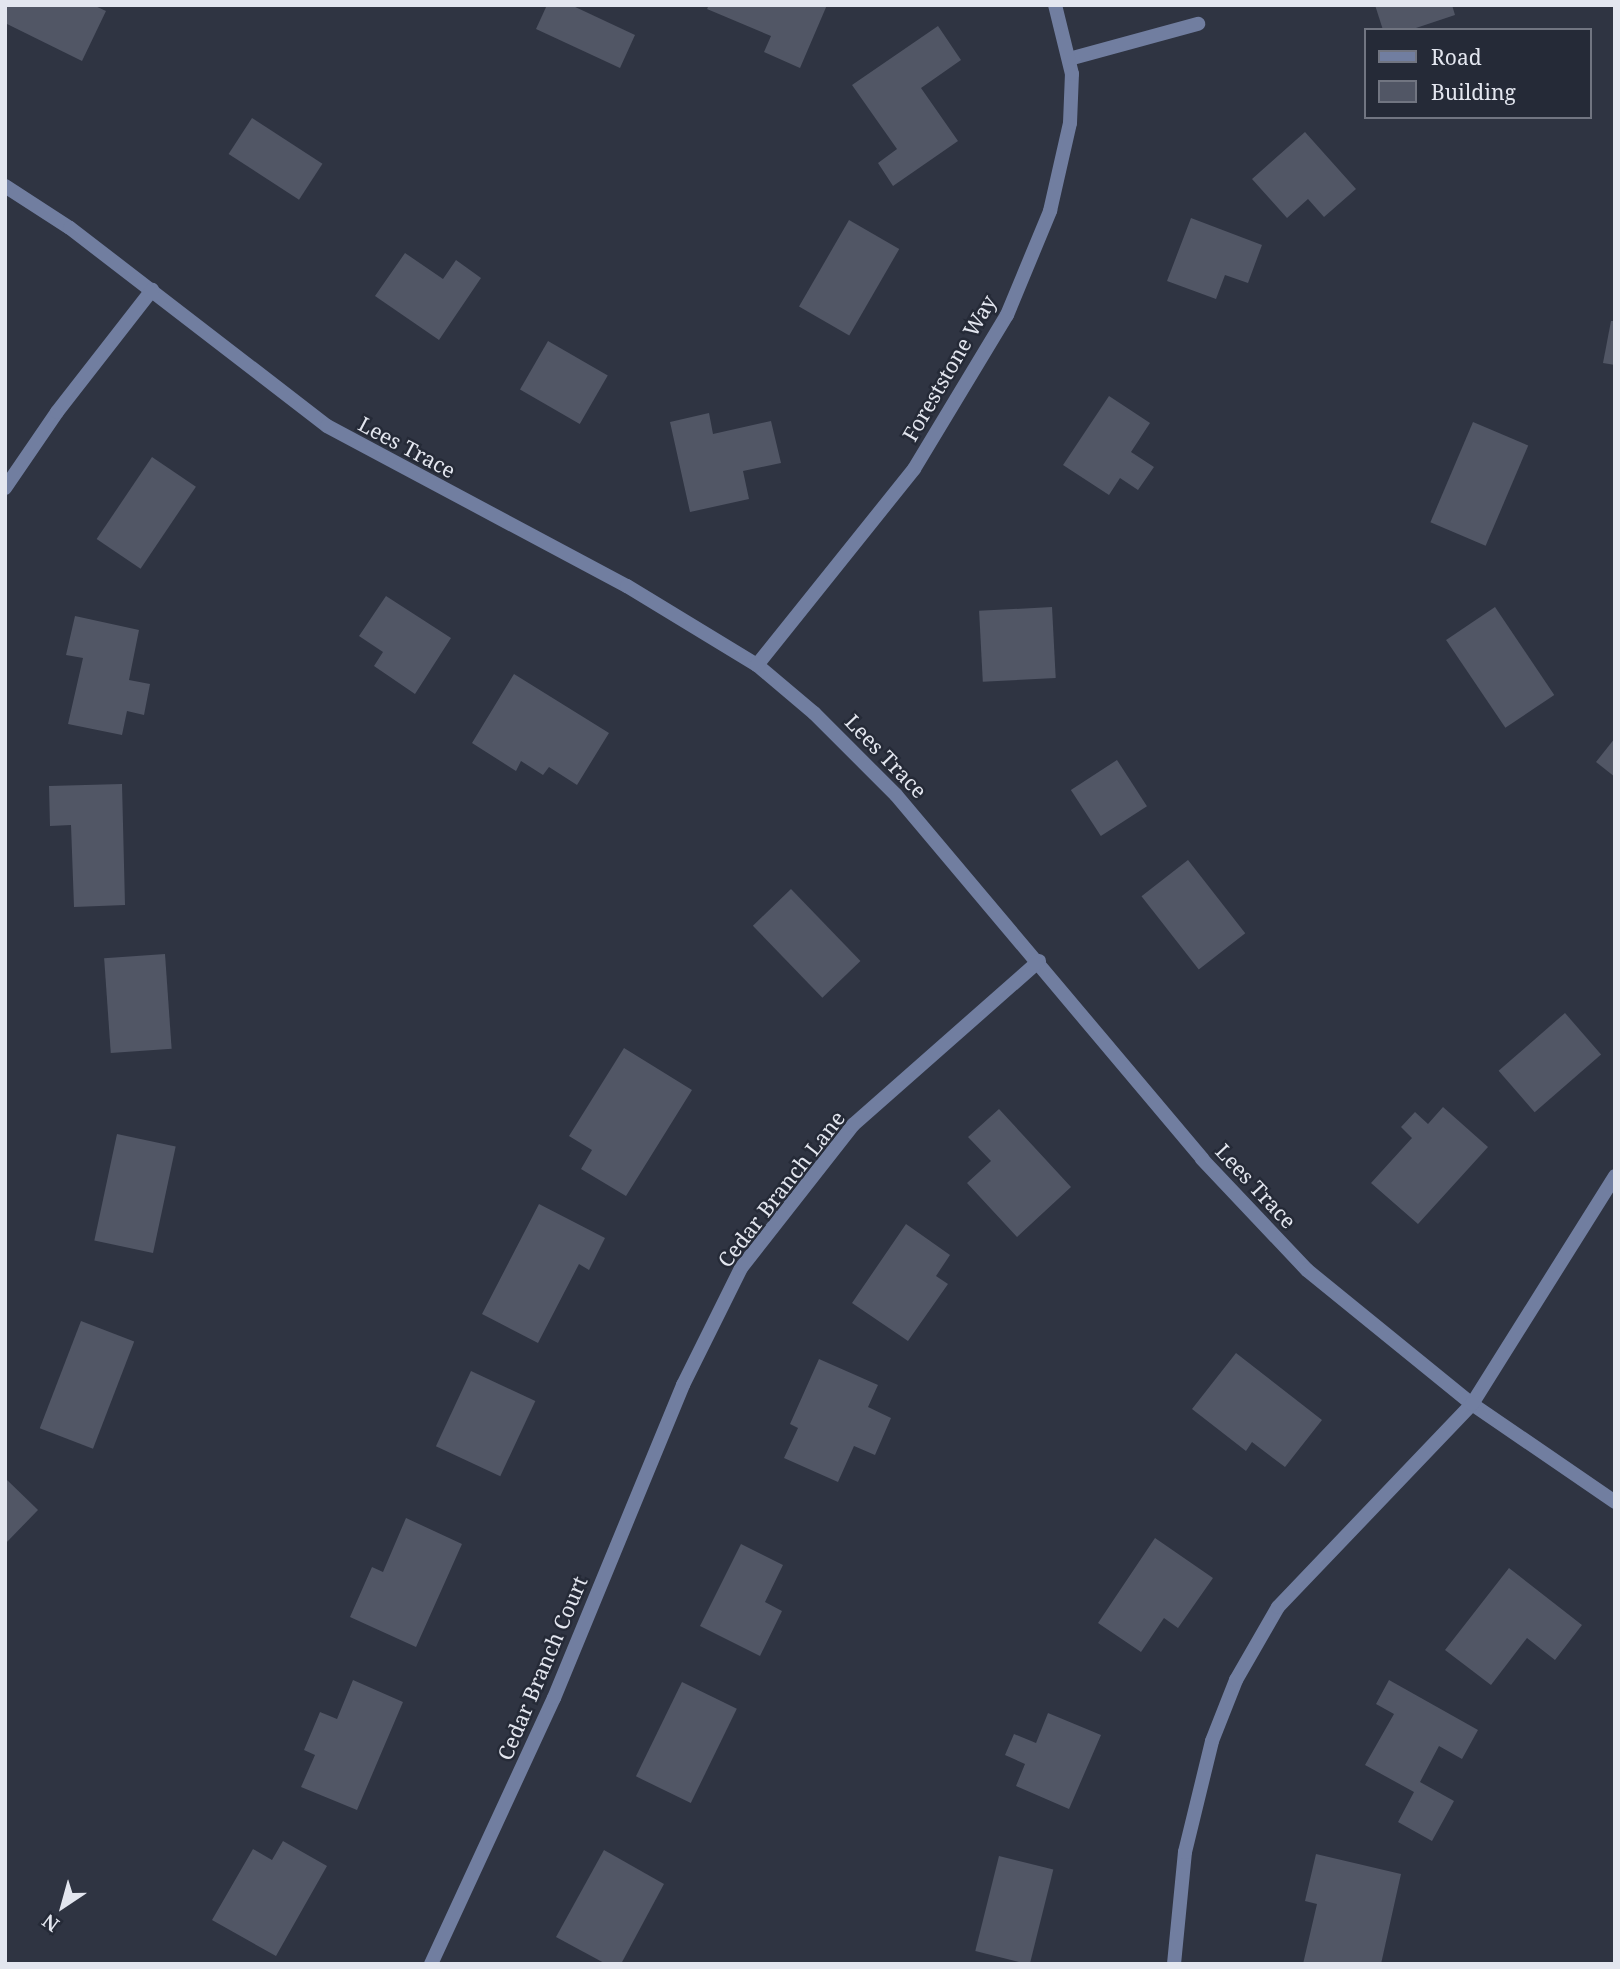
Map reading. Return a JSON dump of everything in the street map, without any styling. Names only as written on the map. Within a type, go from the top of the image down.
[{"type":"street","name":"Foreststone Way","points":[[757,665],[914,469],[1007,315],[1050,211],[1070,123],[1069,59],[1055,5]]},
{"type":"street","points":[[1069,59],[1198,24]]},
{"type":"street","name":"Lees Trace","points":[[5,186],[70,228],[327,426],[627,586],[757,665],[853,750],[1039,961],[1256,1220],[1358,1315],[1472,1404],[1615,1502]]},
{"type":"street","points":[[5,488],[57,412],[152,290]]},
{"type":"street","name":"Cedar Branch Lane","points":[[682,1385],[741,1268],[853,1125],[1039,961]]},
{"type":"street","points":[[1174,1964],[1185,1852],[1212,1741],[1236,1680],[1278,1607],[1472,1404],[1615,1176]]},
{"type":"street","name":"Cedar Branch Court","points":[[431,1964],[554,1698],[682,1385]]},
{"type":"building","points":[[5,5],[93,5],[106,11],[82,61],[5,23]]},
{"type":"building","points":[[547,5],[571,5],[635,35],[620,68],[536,29]]},
{"type":"building","points":[[709,5],[827,5],[800,68],[764,52],[771,36],[707,9]]},
{"type":"building","points":[[1375,5],[1452,5],[1455,15],[1416,28],[1382,28]]},
{"type":"building","points":[[938,26],[961,60],[921,88],[958,141],[893,186],[878,163],[897,149],[852,85]]},
{"type":"building","points":[[252,118],[322,164],[299,200],[229,154]]},
{"type":"building","points":[[1305,132],[1356,189],[1324,217],[1308,199],[1287,218],[1252,179]]},
{"type":"building","points":[[1191,218],[1262,245],[1248,283],[1225,275],[1216,299],[1167,281]]},
{"type":"building","points":[[849,220],[899,249],[849,336],[799,307]]},
{"type":"building","points":[[405,253],[443,279],[456,260],[481,278],[439,340],[375,296]]},
{"type":"building","points":[[1611,321],[1615,321],[1615,365],[1603,363]]},
{"type":"building","points":[[548,341],[608,376],[580,424],[520,389]]},
{"type":"building","points":[[1109,396],[1150,423],[1131,452],[1154,467],[1138,490],[1120,478],[1109,495],[1063,465]]},
{"type":"building","points":[[709,413],[713,434],[771,421],[781,463],[743,471],[749,499],[690,512],[670,422]]},
{"type":"building","points":[[1473,422],[1528,445],[1486,546],[1430,522]]},
{"type":"building","points":[[152,457],[196,487],[141,569],[97,539]]},
{"type":"building","points":[[386,596],[451,638],[415,694],[374,666],[383,652],[359,636]]},
{"type":"building","points":[[1052,607],[1056,678],[983,682],[979,611]]},
{"type":"building","points":[[1495,607],[1554,695],[1505,728],[1446,640]]},
{"type":"building","points":[[75,616],[139,630],[129,680],[150,684],[144,715],[127,711],[122,735],[68,724],[83,658],[66,655]]},
{"type":"building","points":[[514,674],[609,733],[577,785],[549,767],[543,775],[521,761],[516,771],[472,743]]},
{"type":"building","points":[[1615,738],[1615,777],[1596,762]]},
{"type":"building","points":[[1117,760],[1147,806],[1101,836],[1071,790]]},
{"type":"building","points":[[122,784],[125,905],[74,907],[71,825],[50,826],[49,786]]},
{"type":"building","points":[[1188,860],[1245,933],[1199,970],[1142,896]]},
{"type":"building","points":[[791,889],[860,961],[822,998],[753,926]]},
{"type":"building","points":[[165,954],[172,1049],[111,1053],[104,958]]},
{"type":"building","points":[[1565,1013],[1601,1055],[1535,1112],[1499,1071]]},
{"type":"building","points":[[624,1048],[692,1090],[626,1196],[581,1169],[592,1150],[569,1136]]},
{"type":"building","points":[[1443,1107],[1488,1147],[1418,1224],[1371,1183],[1412,1138],[1401,1127],[1415,1112],[1428,1124]]},
{"type":"building","points":[[999,1109],[1071,1187],[1017,1237],[967,1183],[991,1161],[968,1137]]},
{"type":"building","points":[[117,1134],[176,1146],[153,1253],[94,1241]]},
{"type":"building","points":[[539,1204],[605,1238],[589,1270],[579,1264],[538,1343],[482,1314]]},
{"type":"building","points":[[906,1224],[950,1255],[936,1276],[948,1284],[908,1341],[852,1303]]},
{"type":"building","points":[[81,1321],[134,1341],[93,1449],[40,1428]]},
{"type":"building","points":[[1236,1353],[1322,1420],[1285,1467],[1252,1442],[1246,1451],[1192,1409]]},
{"type":"building","points":[[819,1359],[878,1385],[868,1407],[891,1418],[875,1455],[854,1446],[838,1482],[784,1458],[798,1428],[790,1424]]},
{"type":"building","points":[[471,1371],[535,1401],[500,1476],[436,1446]]},
{"type":"building","points":[[5,1478],[38,1510],[5,1544]]},
{"type":"building","points":[[406,1518],[462,1544],[416,1647],[350,1617],[372,1567],[383,1572]]},
{"type":"building","points":[[1155,1538],[1213,1578],[1178,1628],[1164,1618],[1141,1652],[1098,1623]]},
{"type":"building","points":[[741,1544],[783,1565],[765,1602],[782,1611],[760,1656],[700,1626]]},
{"type":"building","points":[[1509,1568],[1582,1625],[1555,1660],[1527,1638],[1491,1685],[1445,1650]]},
{"type":"building","points":[[353,1680],[403,1702],[357,1810],[301,1787],[315,1755],[304,1750],[320,1712],[337,1719]]},
{"type":"building","points":[[1389,1680],[1478,1730],[1462,1759],[1439,1746],[1420,1782],[1454,1801],[1432,1841],[1398,1822],[1414,1792],[1365,1765],[1394,1714],[1376,1704]]},
{"type":"building","points":[[682,1682],[737,1709],[691,1803],[636,1776]]},
{"type":"building","points":[[1048,1713],[1101,1735],[1069,1809],[1016,1786],[1025,1764],[1005,1755],[1014,1734],[1036,1743]]},
{"type":"building","points":[[283,1841],[327,1866],[276,1956],[212,1920],[253,1849],[272,1860]]},
{"type":"building","points":[[604,1850],[664,1884],[621,1964],[606,1964],[556,1937]]},
{"type":"building","points":[[1316,1854],[1401,1874],[1381,1964],[1303,1964],[1317,1904],[1305,1901]]},
{"type":"building","points":[[999,1856],[1053,1870],[1030,1964],[975,1951]]}]
